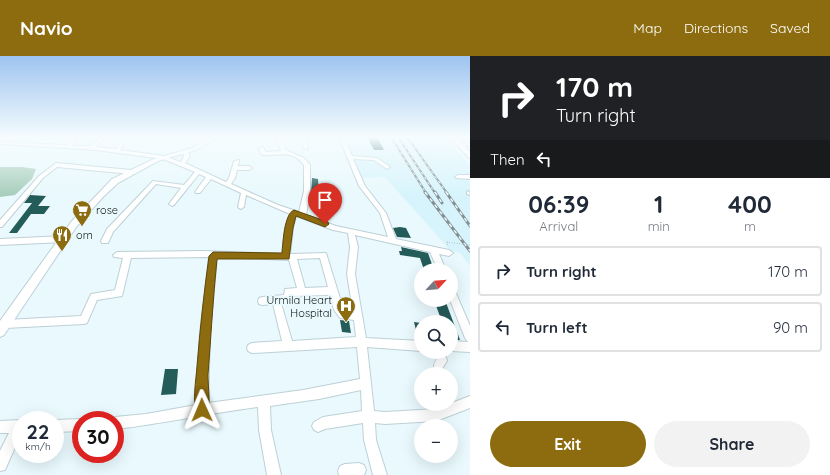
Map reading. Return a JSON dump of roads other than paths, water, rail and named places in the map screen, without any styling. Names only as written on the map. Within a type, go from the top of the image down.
[{"type":"main road","points":[[2,327],[74,224],[100,195],[115,181],[131,172],[156,160],[169,157]]},
{"type":"street","points":[[154,157],[182,164],[294,213],[336,228],[449,253]]},
{"type":"street","points":[[182,164],[187,157]]},
{"type":"street","points":[[296,157],[302,159],[307,165],[307,191],[302,216]]},
{"type":"street","points":[[350,157],[375,160],[387,167]]},
{"type":"street","points":[[350,157],[365,192],[383,213],[394,241]]},
{"type":"street","points":[[227,184],[232,178],[237,161]]},
{"type":"street","points":[[0,225],[38,181],[56,165],[131,172]]},
{"type":"street","points":[[235,168],[249,168]]},
{"type":"street","points":[[172,204],[198,171]]},
{"type":"street","points":[[198,192],[210,176]]},
{"type":"street","points":[[458,177],[470,177]]},
{"type":"street","points":[[105,241],[110,231],[155,182],[185,187]]},
{"type":"street","points":[[241,207],[244,192]]},
{"type":"street","points":[[294,213],[289,228],[289,257],[302,291]]},
{"type":"street","points":[[351,231],[354,247],[351,274],[358,316],[366,383],[370,440],[380,475]]},
{"type":"street","points":[[0,242],[64,239]]},
{"type":"street","points":[[433,250],[439,263]]},
{"type":"street","points":[[117,255],[203,254],[213,256],[289,257],[323,255],[339,310],[343,316],[358,316]]},
{"type":"street","points":[[2,327],[84,320],[94,297],[119,293],[128,255]]},
{"type":"street","points":[[202,410],[206,315],[213,256]]},
{"type":"street","points":[[262,301],[289,298],[288,292],[334,291]]},
{"type":"street","points":[[276,299],[288,345]]},
{"type":"street","points":[[457,307],[470,338]]},
{"type":"street","points":[[252,348],[361,342],[414,346]]},
{"type":"street","points":[[458,346],[470,347]]},
{"type":"street","points":[[438,367],[442,361]]},
{"type":"street","points":[[124,422],[143,421],[202,410],[345,389],[366,383]]},
{"type":"street","points":[[264,402],[265,430],[274,475]]},
{"type":"street","points":[[458,404],[470,402]]},
{"type":"street","points":[[318,426],[368,416],[385,418],[436,415],[442,411]]},
{"type":"street","points":[[0,427],[12,426]]},
{"type":"street","points":[[0,465],[12,440]]},
{"type":"street","points":[[346,475],[345,471],[359,470]]},
{"type":"railway","points":[[403,157],[426,193]]},
{"type":"railway","points":[[411,157],[435,193]]},
{"type":"railway","points":[[421,157],[447,193]]},
{"type":"railway","points":[[425,192],[470,251]]},
{"type":"railway","points":[[435,192],[442,203]]},
{"type":"railway","points":[[446,192],[470,226]]},
{"type":"place","name":"rose","points":[[82,227]]},
{"type":"place","name":"om","points":[[62,252]]},
{"type":"place","name":"Urmila Heart Hospital","points":[[346,323]]}]
